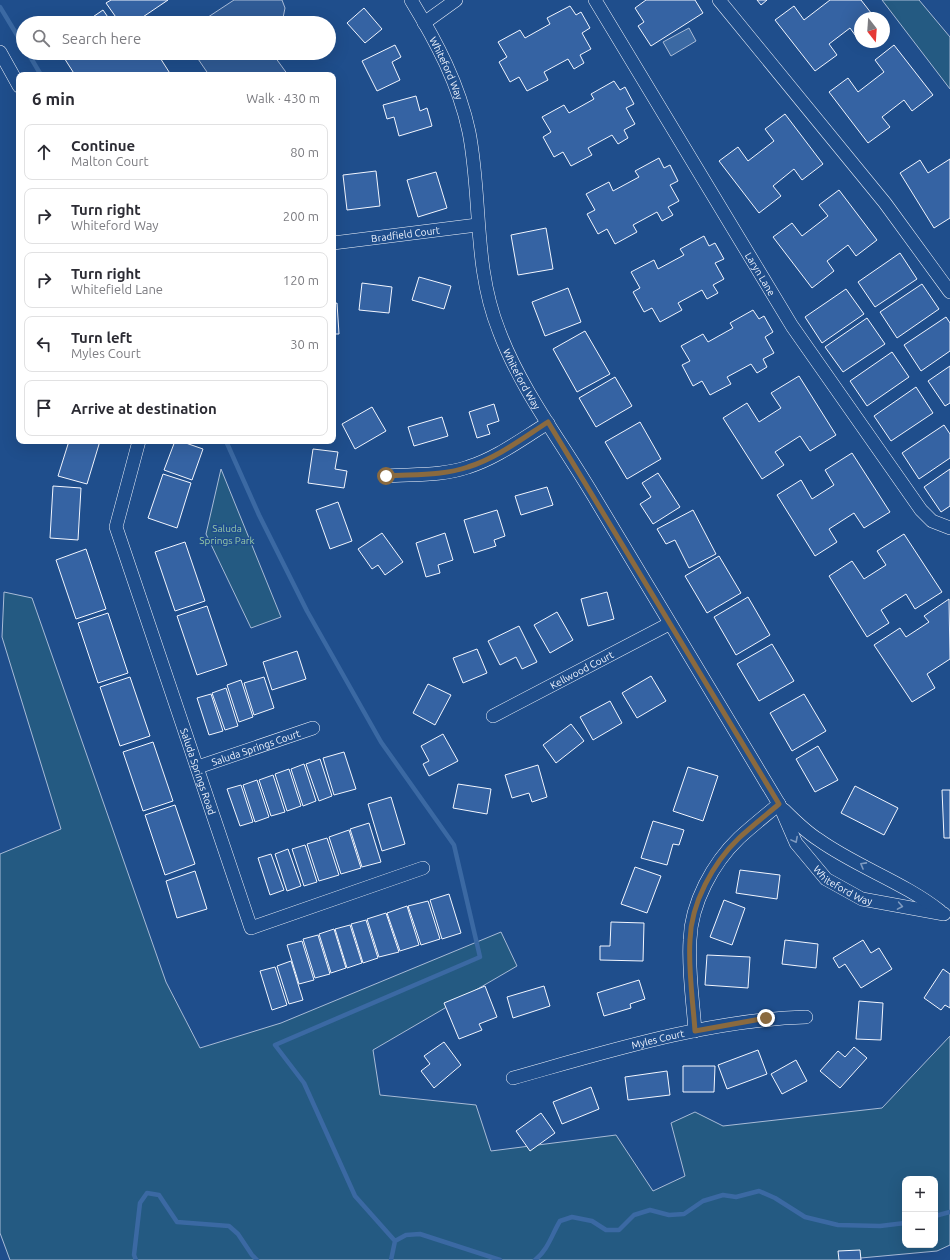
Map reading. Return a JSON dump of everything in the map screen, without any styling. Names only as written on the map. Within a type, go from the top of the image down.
[{"type":"street","name":"Whiteford Way","points":[[411,0],[444,59],[464,114],[472,154],[482,270],[490,309],[514,363],[548,422],[779,804],[796,843],[826,879],[862,898],[947,915]]},
{"type":"street","points":[[424,23],[456,0]]},
{"type":"street","name":"Laryn Lane","points":[[595,0],[792,326],[921,510],[932,521],[950,528]]},
{"type":"street","points":[[719,0],[885,202],[950,292]]},
{"type":"street","points":[[0,52],[16,81]]},
{"type":"street","name":"Bradfield Court","points":[[336,243],[477,225]]},
{"type":"street","points":[[386,476],[453,471],[468,467],[485,461],[548,422]]},
{"type":"street","name":"Saluda Springs Road","points":[[138,444],[116,527],[251,928],[423,868]]},
{"type":"street","name":"Kellwood Court","points":[[493,716],[670,624]]},
{"type":"street","name":"Saluda Springs Court","points":[[198,767],[313,728]]},
{"type":"street","name":"Whiteford Way","points":[[779,804],[801,827],[819,841],[906,888],[947,915]]},
{"type":"street","points":[[695,1031],[690,940],[692,923],[698,903],[711,875],[730,848],[739,838],[779,804]]},
{"type":"street","name":"Myles Court","points":[[513,1078],[605,1052],[695,1031],[766,1018],[806,1017]]},
{"type":"green space","points":[[882,0],[919,0],[950,37],[950,89]]},
{"type":"green space","name":"Saluda Springs Park","points":[[221,469],[281,617],[251,628],[206,534]]},
{"type":"green space","points":[[4,592],[32,598],[166,982],[200,1048],[281,1023],[501,932],[517,966],[373,1050],[380,1095],[476,1105],[491,1151],[616,1135],[653,1191],[685,1176],[671,1123],[695,1112],[723,1126],[882,1108],[950,1036],[950,1245],[937,1251],[839,1260],[10,1260],[0,1233],[0,854],[61,829],[2,637]]},
{"type":"shaded area","points":[[234,0],[282,0],[285,8],[283,16],[210,16]]},
{"type":"shaded area","points":[[689,28],[696,41],[671,56],[663,42]]},
{"type":"shaded area","points":[[199,60],[277,60],[286,72],[207,72]]},
{"type":"building","points":[[111,0],[168,0],[144,16],[115,16],[106,3]]},
{"type":"building","points":[[646,0],[695,0],[703,13],[651,46],[638,26],[644,22],[635,8]]},
{"type":"building","points":[[757,0],[767,0],[761,5]]},
{"type":"building","points":[[830,0],[861,0],[870,12],[854,12],[854,34],[850,28],[829,44],[837,55],[815,71],[775,20],[794,6],[804,20]]},
{"type":"building","points":[[570,6],[576,15],[581,12],[590,28],[582,33],[591,49],[580,55],[584,63],[574,69],[568,59],[544,72],[548,80],[527,91],[519,77],[510,82],[499,62],[507,57],[498,42],[520,30],[525,38],[550,24],[547,18]]},
{"type":"building","points":[[364,8],[382,29],[365,43],[347,23]]},
{"type":"building","points":[[103,10],[107,16],[94,16]]},
{"type":"building","points":[[395,45],[401,57],[392,62],[400,80],[377,91],[362,61]]},
{"type":"building","points":[[894,45],[933,95],[912,111],[904,100],[882,117],[890,127],[868,143],[829,92],[848,78],[858,92],[884,72],[875,60]]},
{"type":"building","points":[[65,60],[161,60],[169,72],[73,72]]},
{"type":"building","points":[[614,81],[620,90],[625,87],[634,104],[626,108],[635,124],[624,130],[628,138],[618,144],[612,135],[588,148],[592,155],[571,166],[563,152],[554,157],[543,137],[551,132],[542,117],[564,105],[569,113],[594,99],[591,94]]},
{"type":"building","points":[[416,96],[420,111],[427,108],[432,126],[399,136],[394,117],[387,119],[383,105]]},
{"type":"building","points":[[785,114],[823,164],[802,180],[794,169],[773,186],[781,196],[759,213],[719,161],[738,147],[748,161],[774,141],[765,129]]},
{"type":"building","points":[[659,158],[664,168],[670,165],[678,181],[670,185],[679,201],[668,207],[673,215],[662,221],[657,212],[633,225],[637,232],[615,244],[607,229],[598,234],[587,214],[595,210],[586,194],[609,182],[613,191],[639,177],[635,171]]},
{"type":"building","points":[[950,159],[950,218],[934,228],[900,173],[920,160],[928,173]]},
{"type":"building","points":[[376,171],[380,206],[347,210],[343,175]]},
{"type":"building","points":[[436,172],[447,208],[418,217],[407,180]]},
{"type":"building","points":[[839,190],[877,240],[856,256],[848,245],[827,261],[834,271],[812,288],[773,237],[792,223],[802,236],[828,216],[819,205]]},
{"type":"building","points":[[546,228],[553,269],[518,275],[511,235]]},
{"type":"building","points":[[704,236],[709,246],[715,243],[724,259],[715,263],[724,279],[713,285],[718,293],[707,299],[702,290],[678,303],[682,310],[660,322],[652,308],[644,312],[633,292],[640,288],[631,272],[654,260],[658,269],[684,255],[680,249]]},
{"type":"building","points":[[900,253],[917,279],[875,307],[858,282]]},
{"type":"building","points":[[419,277],[451,286],[444,309],[412,300]]},
{"type":"building","points":[[362,283],[392,287],[389,313],[359,310]]},
{"type":"building","points":[[922,284],[939,309],[897,338],[880,312]]},
{"type":"building","points":[[568,288],[581,322],[545,336],[532,302]]},
{"type":"building","points":[[846,289],[864,314],[822,343],[805,317]]},
{"type":"building","points":[[337,303],[339,334],[336,334]]},
{"type":"building","points":[[753,310],[759,319],[764,316],[773,332],[765,337],[774,353],[763,359],[767,367],[757,373],[751,364],[727,377],[731,384],[710,395],[702,381],[693,386],[682,365],[690,361],[681,346],[703,334],[708,342],[733,328],[730,323]]},
{"type":"building","points":[[946,317],[950,323],[950,351],[921,371],[904,345]]},
{"type":"building","points":[[867,318],[885,344],[843,372],[825,347]]},
{"type":"building","points":[[585,331],[610,374],[577,392],[553,349]]},
{"type":"building","points":[[892,352],[909,377],[867,406],[850,381]]},
{"type":"building","points":[[950,366],[950,403],[945,406],[928,381]]},
{"type":"building","points":[[799,376],[836,435],[810,451],[800,436],[775,452],[784,465],[762,479],[723,418],[747,403],[759,422],[781,408],[771,393]]},
{"type":"building","points":[[615,377],[632,406],[596,427],[579,398]]},
{"type":"building","points":[[916,387],[933,413],[891,441],[874,416]]},
{"type":"building","points":[[494,404],[499,421],[487,425],[490,434],[477,438],[469,412]]},
{"type":"building","points":[[372,407],[386,431],[355,449],[342,424]]},
{"type":"building","points":[[442,417],[448,436],[414,446],[408,427]]},
{"type":"building","points":[[640,422],[661,459],[627,479],[605,442]]},
{"type":"building","points":[[944,425],[950,434],[950,458],[919,479],[902,453]]},
{"type":"building","points":[[68,444],[99,444],[87,484],[58,476]]},
{"type":"building","points":[[174,444],[189,444],[203,449],[192,480],[164,470]]},
{"type":"building","points":[[313,449],[338,452],[335,469],[347,471],[344,488],[308,483]]},
{"type":"building","points":[[852,453],[890,512],[864,528],[854,513],[829,529],[837,542],[815,556],[777,495],[801,480],[812,499],[834,485],[825,470]]},
{"type":"building","points":[[950,469],[950,506],[941,512],[924,487]]},
{"type":"building","points":[[658,473],[680,507],[653,524],[640,504],[651,497],[642,483]]},
{"type":"building","points":[[163,474],[191,483],[177,528],[148,518]]},
{"type":"building","points":[[53,486],[81,488],[78,540],[50,538]]},
{"type":"building","points":[[547,487],[553,505],[521,515],[515,496]]},
{"type":"building","points":[[338,502],[352,541],[330,549],[316,510]]},
{"type":"building","points":[[497,510],[505,536],[494,540],[496,546],[474,553],[464,520]]},
{"type":"building","points":[[693,510],[716,554],[689,568],[675,540],[666,544],[657,529]]},
{"type":"building","points":[[382,533],[403,562],[385,575],[378,565],[372,569],[358,549]]},
{"type":"building","points":[[445,533],[453,560],[438,565],[440,573],[426,577],[416,543]]},
{"type":"building","points":[[904,534],[942,592],[915,609],[906,594],[881,610],[889,623],[867,637],[829,576],[852,561],[864,579],[886,565],[877,551]]},
{"type":"building","points":[[185,542],[205,601],[175,611],[155,552]]},
{"type":"building","points":[[86,549],[106,609],[76,619],[56,560]]},
{"type":"building","points":[[719,556],[741,593],[707,613],[685,576]]},
{"type":"building","points":[[607,592],[614,619],[588,626],[581,599]]},
{"type":"building","points":[[748,597],[770,635],[736,655],[714,617]]},
{"type":"building","points":[[949,599],[950,659],[927,674],[935,688],[912,702],[874,645],[900,628],[906,637],[929,622],[924,616]]},
{"type":"building","points":[[207,606],[227,665],[197,675],[177,616]]},
{"type":"building","points":[[557,612],[573,640],[550,653],[534,625]]},
{"type":"building","points":[[108,613],[128,673],[98,683],[78,623]]},
{"type":"building","points":[[519,626],[537,662],[522,669],[516,657],[500,665],[488,641]]},
{"type":"building","points":[[772,644],[794,681],[759,701],[737,664]]},
{"type":"building","points":[[477,649],[487,673],[463,683],[453,658]]},
{"type":"building","points":[[297,651],[306,679],[272,690],[263,662]]},
{"type":"building","points":[[651,676],[666,701],[637,718],[622,693]]},
{"type":"building","points":[[130,677],[150,736],[120,746],[100,687]]},
{"type":"building","points":[[264,677],[274,708],[254,715],[244,683]]},
{"type":"building","points":[[241,680],[253,717],[239,722],[227,685]]},
{"type":"building","points":[[428,684],[451,695],[435,725],[413,713]]},
{"type":"building","points":[[226,688],[238,726],[225,730],[212,693]]},
{"type":"building","points":[[211,694],[223,731],[209,735],[197,698]]},
{"type":"building","points":[[804,694],[826,731],[792,751],[770,713]]},
{"type":"building","points":[[610,701],[622,723],[593,740],[580,717]]},
{"type":"building","points":[[571,724],[584,741],[556,763],[543,745]]},
{"type":"building","points":[[443,734],[458,761],[429,776],[423,764],[429,761],[421,746]]},
{"type":"building","points":[[153,742],[173,801],[143,811],[123,752]]},
{"type":"building","points":[[818,746],[838,780],[815,792],[796,759]]},
{"type":"building","points":[[344,752],[356,789],[334,795],[323,758]]},
{"type":"building","points":[[320,759],[332,796],[319,801],[306,764]]},
{"type":"building","points":[[304,764],[316,801],[303,806],[291,769]]},
{"type":"building","points":[[538,765],[547,797],[532,802],[529,793],[512,798],[505,775]]},
{"type":"building","points":[[688,767],[718,776],[703,821],[673,811]]},
{"type":"building","points":[[289,769],[301,806],[287,811],[275,774]]},
{"type":"building","points":[[273,775],[285,812],[271,816],[259,780]]},
{"type":"building","points":[[257,780],[269,817],[255,822],[243,785]]},
{"type":"building","points":[[458,784],[491,789],[487,814],[453,808]]},
{"type":"building","points":[[241,785],[253,822],[240,826],[227,789]]},
{"type":"building","points":[[855,786],[898,808],[884,835],[841,813]]},
{"type":"building","points":[[942,790],[950,790],[950,838],[944,838]]},
{"type":"building","points":[[391,797],[405,844],[382,851],[368,804]]},
{"type":"building","points":[[175,805],[195,864],[165,875],[145,815]]},
{"type":"building","points":[[653,821],[684,830],[679,845],[673,844],[667,865],[641,858]]},
{"type":"building","points":[[369,823],[381,862],[362,867],[350,829]]},
{"type":"building","points":[[349,830],[361,868],[341,874],[329,837]]},
{"type":"building","points":[[327,838],[339,875],[319,881],[307,844]]},
{"type":"building","points":[[305,845],[317,882],[304,886],[292,849]]},
{"type":"building","points":[[288,849],[301,886],[287,891],[275,854]]},
{"type":"building","points":[[271,854],[284,890],[270,895],[258,858]]},
{"type":"building","points":[[635,867],[661,876],[647,913],[621,904]]},
{"type":"building","points":[[740,870],[780,875],[777,899],[736,893]]},
{"type":"building","points":[[195,871],[207,909],[177,918],[166,881]]},
{"type":"building","points":[[449,894],[461,933],[442,939],[430,900]]},
{"type":"building","points":[[724,900],[745,908],[732,945],[710,937]]},
{"type":"building","points":[[428,901],[440,939],[421,945],[408,906]]},
{"type":"building","points":[[407,906],[419,945],[400,951],[387,913]]},
{"type":"building","points":[[386,913],[399,952],[379,957],[367,919]]},
{"type":"building","points":[[366,920],[378,958],[363,963],[351,924]]},
{"type":"building","points":[[611,922],[644,923],[643,961],[600,960],[600,946],[610,946]]},
{"type":"building","points":[[350,925],[362,963],[347,968],[335,929]]},
{"type":"building","points":[[334,929],[346,968],[331,973],[319,934]]},
{"type":"building","points":[[318,935],[330,974],[315,978],[303,939]]},
{"type":"building","points":[[785,940],[818,944],[816,968],[782,964]]},
{"type":"building","points":[[863,940],[871,953],[879,948],[892,969],[861,988],[845,964],[839,968],[833,958]]},
{"type":"building","points":[[302,941],[314,980],[299,984],[287,945]]},
{"type":"building","points":[[707,955],[750,957],[748,988],[705,985]]},
{"type":"building","points":[[291,961],[303,1000],[289,1004],[277,966]]},
{"type":"building","points":[[275,967],[287,1005],[272,1010],[260,971]]},
{"type":"building","points":[[943,969],[950,974],[950,1008],[945,1005],[941,1010],[924,998]]},
{"type":"building","points":[[639,980],[645,999],[630,1004],[631,1008],[604,1016],[597,993]]},
{"type":"building","points":[[485,986],[497,1017],[479,1024],[482,1030],[459,1039],[444,1003]]},
{"type":"building","points":[[544,986],[550,1006],[513,1018],[507,997]]},
{"type":"building","points":[[859,1001],[883,1003],[881,1040],[856,1039]]},
{"type":"building","points":[[444,1042],[461,1065],[434,1088],[421,1071],[430,1064],[424,1056]]},
{"type":"building","points":[[854,1047],[867,1058],[840,1088],[820,1071],[838,1051],[845,1057]]},
{"type":"building","points":[[758,1050],[767,1074],[727,1089],[718,1065]]},
{"type":"building","points":[[796,1060],[807,1081],[782,1094],[771,1074]]},
{"type":"building","points":[[683,1066],[715,1066],[714,1092],[683,1092]]},
{"type":"building","points":[[667,1071],[670,1095],[628,1100],[625,1077]]},
{"type":"building","points":[[591,1087],[599,1109],[562,1124],[553,1102]]},
{"type":"building","points":[[541,1113],[555,1133],[530,1151],[516,1131]]},
{"type":"building","points":[[860,1250],[861,1260],[839,1260],[838,1251]]},
{"type":"waterway","points":[[0,7],[16,33]]},
{"type":"waterway","points":[[32,60],[39,72]]},
{"type":"waterway","points":[[227,444],[259,515],[307,611],[381,742],[454,845],[480,957],[275,1045],[304,1083],[355,1196],[395,1241]]},
{"type":"waterway","points":[[535,1260],[547,1247],[560,1221],[572,1217],[592,1221],[606,1230],[619,1230],[634,1215],[650,1210],[669,1215],[684,1214],[703,1201],[723,1195],[736,1197],[759,1191],[775,1198],[805,1217],[838,1225],[880,1226],[902,1223]]},
{"type":"waterway","points":[[136,1260],[134,1255],[140,1203],[147,1193],[159,1195],[177,1222],[229,1226],[238,1234],[257,1260]]},
{"type":"waterway","points":[[938,1215],[950,1212]]},
{"type":"waterway","points":[[391,1260],[395,1241],[406,1235],[420,1234],[500,1260]]},
{"type":"route","points":[[386,476],[453,471],[468,467],[485,461],[548,422],[592,492],[779,804],[739,838],[711,875],[698,903],[692,923],[690,940],[695,1031],[766,1018]]}]
